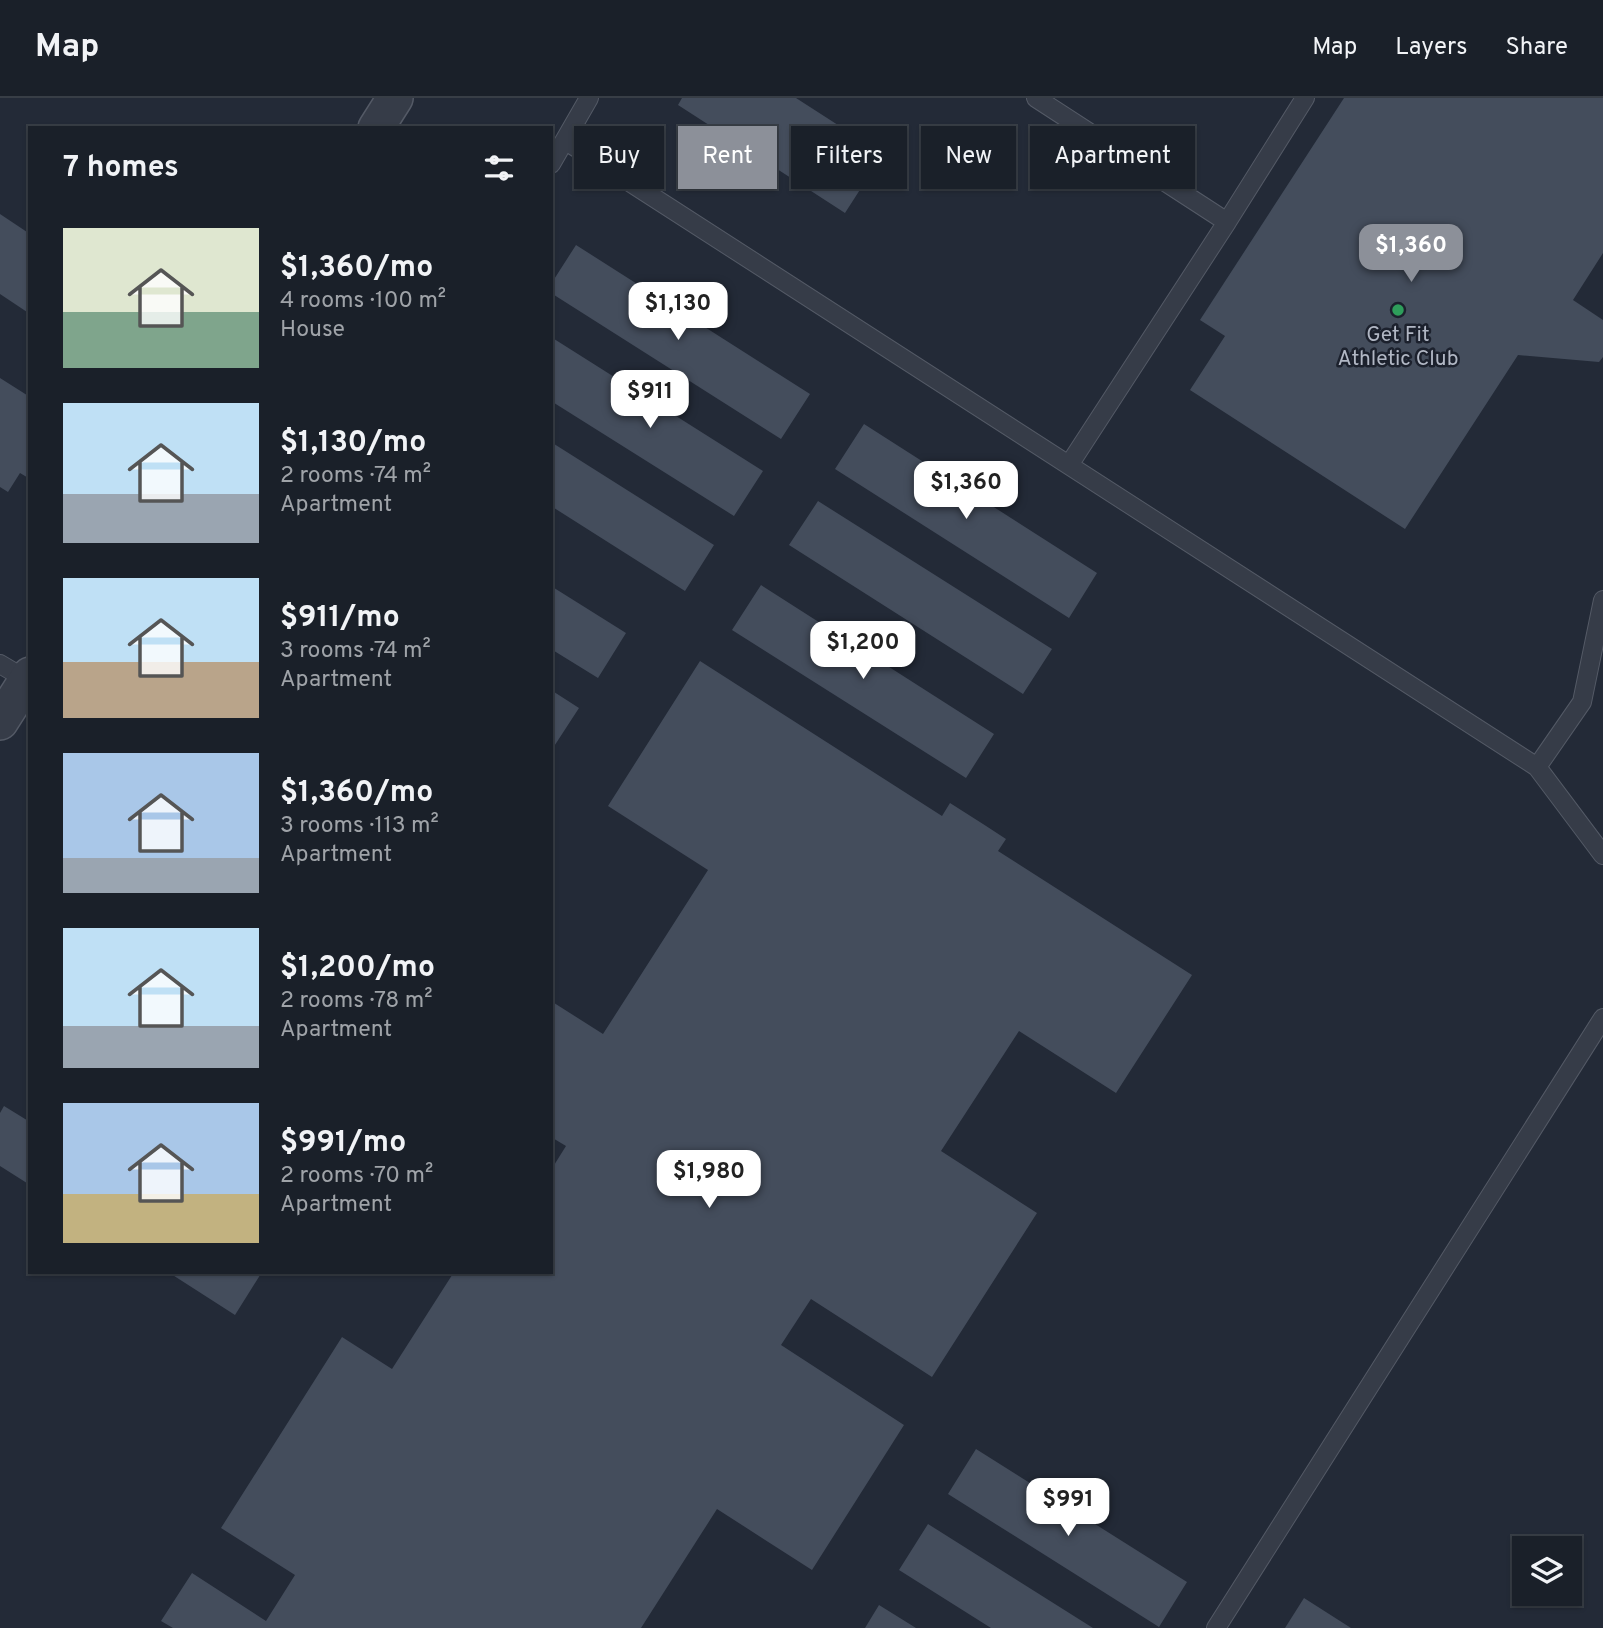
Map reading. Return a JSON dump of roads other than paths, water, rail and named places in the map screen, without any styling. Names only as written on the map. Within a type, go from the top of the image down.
[{"type":"street","points":[[377,126],[395,98]]},
{"type":"street","points":[[0,722],[19,673]]},
{"type":"lane","points":[[553,161],[589,98]]},
{"type":"lane","points":[[1036,98],[1227,222]]},
{"type":"lane","points":[[1069,465],[1305,98]]},
{"type":"lane","points":[[566,141],[1537,767],[1603,855]]},
{"type":"lane","points":[[1537,767],[1582,702],[1603,600]]},
{"type":"lane","points":[[1216,1628],[1603,1018]]},
{"type":"place","name":"Get Fit Athletic Club","points":[[1398,310]]}]
